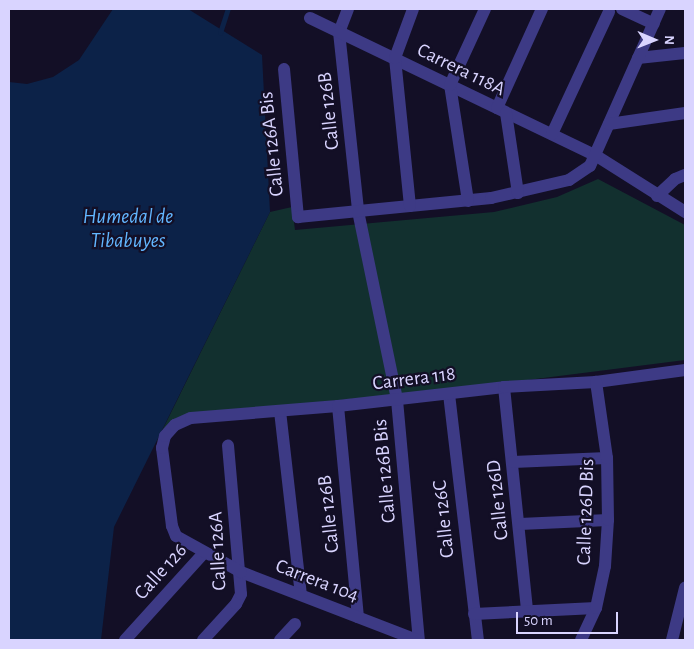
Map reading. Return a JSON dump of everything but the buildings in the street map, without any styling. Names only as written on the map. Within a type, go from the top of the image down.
[{"type":"street","name":"Calle 126B","points":[[348,9],[339,32],[358,211]]},
{"type":"street","points":[[410,206],[395,58],[414,9]]},
{"type":"street","points":[[468,201],[450,85],[485,9]]},
{"type":"street","points":[[518,193],[502,111],[542,9]]},
{"type":"street","points":[[622,9],[654,24]]},
{"type":"street","points":[[358,211],[468,201],[518,193],[569,180],[590,166],[660,9]]},
{"type":"street","points":[[552,134],[609,12]]},
{"type":"street","name":"Carrera 118A","points":[[310,18],[595,155],[685,212]]},
{"type":"street","points":[[638,58],[685,53]]},
{"type":"street","name":"Calle 126A Bis","points":[[284,68],[298,217],[358,211]]},
{"type":"street","points":[[609,124],[685,113]]},
{"type":"street","points":[[657,196],[676,179],[685,176]]},
{"type":"street","name":"Calle 126B Bis","points":[[358,211],[397,400],[418,640]]},
{"type":"street","name":"Carrera 118","points":[[162,448],[165,436],[175,425],[191,418],[338,406],[504,387],[596,382],[685,370]]},
{"type":"street","name":"Calle 126D Bis","points":[[581,640],[596,608],[605,566],[608,520],[607,458],[596,382]]},
{"type":"street","name":"Calle 126D","points":[[504,387],[520,524],[527,610]]},
{"type":"street","name":"Calle 126C","points":[[449,394],[478,640]]},
{"type":"street","name":"Calle 126B","points":[[338,406],[358,617]]},
{"type":"street","points":[[280,411],[301,594]]},
{"type":"street","name":"Calle 126A","points":[[203,640],[236,604],[241,594],[242,572],[228,446]]},
{"type":"street","name":"Calle 126","points":[[125,640],[204,553],[176,536],[172,526],[162,448]]},
{"type":"street","points":[[513,462],[607,458]]},
{"type":"street","points":[[520,524],[608,520]]},
{"type":"street","name":"Carrera 104","points":[[204,553],[242,572],[418,640]]},
{"type":"street","points":[[672,640],[685,592]]},
{"type":"street","points":[[474,614],[596,608]]},
{"type":"street","points":[[280,640],[295,624]]},
{"type":"green space","points":[[598,179],[685,225],[685,360],[473,387],[189,415],[157,441],[270,212],[292,207],[295,230],[494,212],[557,197]]},
{"type":"water","name":"Humedal de Tibabuyes","points":[[113,9],[188,9],[262,55],[270,212],[114,527],[101,640],[9,640],[9,82],[27,84],[53,77],[79,60]]},
{"type":"waterway","points":[[220,33],[228,9]]}]
